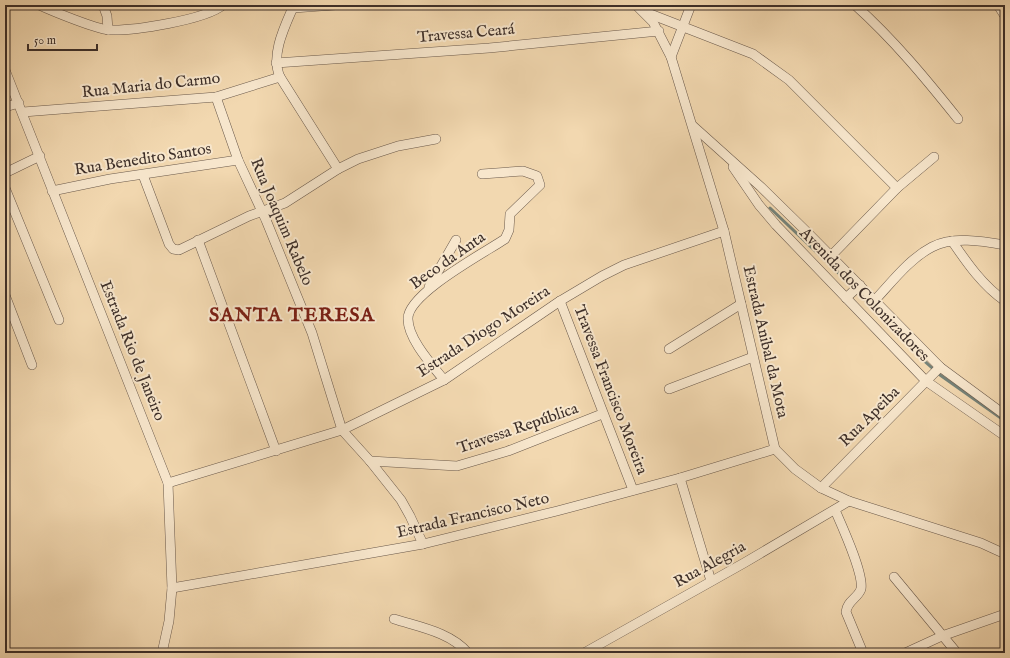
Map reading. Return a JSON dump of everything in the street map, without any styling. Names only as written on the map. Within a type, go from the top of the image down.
[{"type":"street","points":[[39,5],[50,11],[108,30],[142,27],[199,16],[223,5]]},
{"type":"street","points":[[104,5],[107,16],[108,30]]},
{"type":"street","points":[[335,5],[293,7],[286,25],[276,62],[280,77],[338,169]]},
{"type":"street","points":[[671,57],[691,5]]},
{"type":"street","points":[[855,5],[899,47],[958,119]]},
{"type":"street","points":[[998,5],[1005,16]]},
{"type":"street","points":[[640,8],[683,27],[753,54],[768,64],[789,80],[897,188]]},
{"type":"street","name":"Estrada Anibal da Mota","points":[[640,8],[659,31],[671,57],[692,125],[724,231],[775,449]]},
{"type":"street","name":"Travessa Ceará","points":[[276,62],[489,48],[659,31]]},
{"type":"street","name":"Estrada Rio de Janeiro","points":[[5,70],[23,112],[52,191],[168,482],[172,588],[169,621],[162,653]]},
{"type":"street","name":"Rua Maria do Carmo","points":[[23,112],[216,97],[280,77]]},
{"type":"street","name":"Rua Joaquim Rabelo","points":[[216,97],[238,160],[266,220],[312,334],[342,430],[370,461],[401,500],[423,544]]},
{"type":"street","points":[[5,107],[18,103]]},
{"type":"street","name":"Avenida dos Colonizadores","points":[[692,125],[761,187],[831,256],[859,287],[874,300],[939,368],[1005,415]]},
{"type":"street","points":[[143,175],[169,244],[173,249],[179,250],[249,216],[286,203],[338,169],[358,159],[398,146],[436,139]]},
{"type":"street","name":"Avenida dos Colonizadores","points":[[722,153],[772,220],[928,379],[1005,436]]},
{"type":"street","points":[[5,173],[40,156]]},
{"type":"street","points":[[831,256],[897,188],[934,157]]},
{"type":"street","name":"Rua Benedito Santos","points":[[52,191],[110,179],[238,160]]},
{"type":"street","name":"Beco da Anta","points":[[444,380],[426,358],[411,331],[408,319],[410,309],[415,301],[428,289],[505,239],[509,230],[510,214],[540,185],[537,176],[523,171],[482,174]]},
{"type":"street","points":[[5,188],[59,320]]},
{"type":"street","name":"Estrada Diogo Moreira","points":[[168,482],[276,451],[342,430],[444,380],[580,288],[624,266],[724,231]]},
{"type":"street","points":[[198,240],[276,451]]},
{"type":"street","points":[[428,289],[456,240]]},
{"type":"street","points":[[952,241],[972,269],[998,296],[1005,301]]},
{"type":"street","points":[[874,300],[914,260],[932,247],[952,241],[972,241],[1005,245]]},
{"type":"street","points":[[847,297],[859,287]]},
{"type":"street","points":[[5,295],[32,365]]},
{"type":"street","name":"Travessa Francisco Moreira","points":[[560,301],[602,414],[633,490]]},
{"type":"street","points":[[669,349],[741,304]]},
{"type":"street","points":[[669,389],[753,357]]},
{"type":"street","name":"Rua Apeiba","points":[[821,488],[939,368]]},
{"type":"street","name":"Travessa República","points":[[370,461],[457,466],[508,451],[602,414]]},
{"type":"street","points":[[775,449],[795,469],[821,488],[849,501],[981,543],[1005,554]]},
{"type":"street","name":"Estrada Francisco Neto","points":[[172,588],[423,544],[557,512],[680,478],[775,449]]},
{"type":"street","points":[[680,478],[711,581]]},
{"type":"street","name":"Rua Alegria","points":[[584,653],[849,501]]},
{"type":"street","points":[[835,510],[854,558],[861,584],[860,590],[849,603],[846,612],[863,653]]},
{"type":"street","points":[[894,577],[957,653]]},
{"type":"street","points":[[905,653],[942,636],[1005,614]]},
{"type":"street","points":[[394,619],[445,636],[456,642],[468,653]]},
{"type":"waterway","points":[[770,208],[849,283],[922,359],[940,375],[1005,421]]},
{"type":"district","name":"SANTA TERESA","points":[[292,315]]}]
